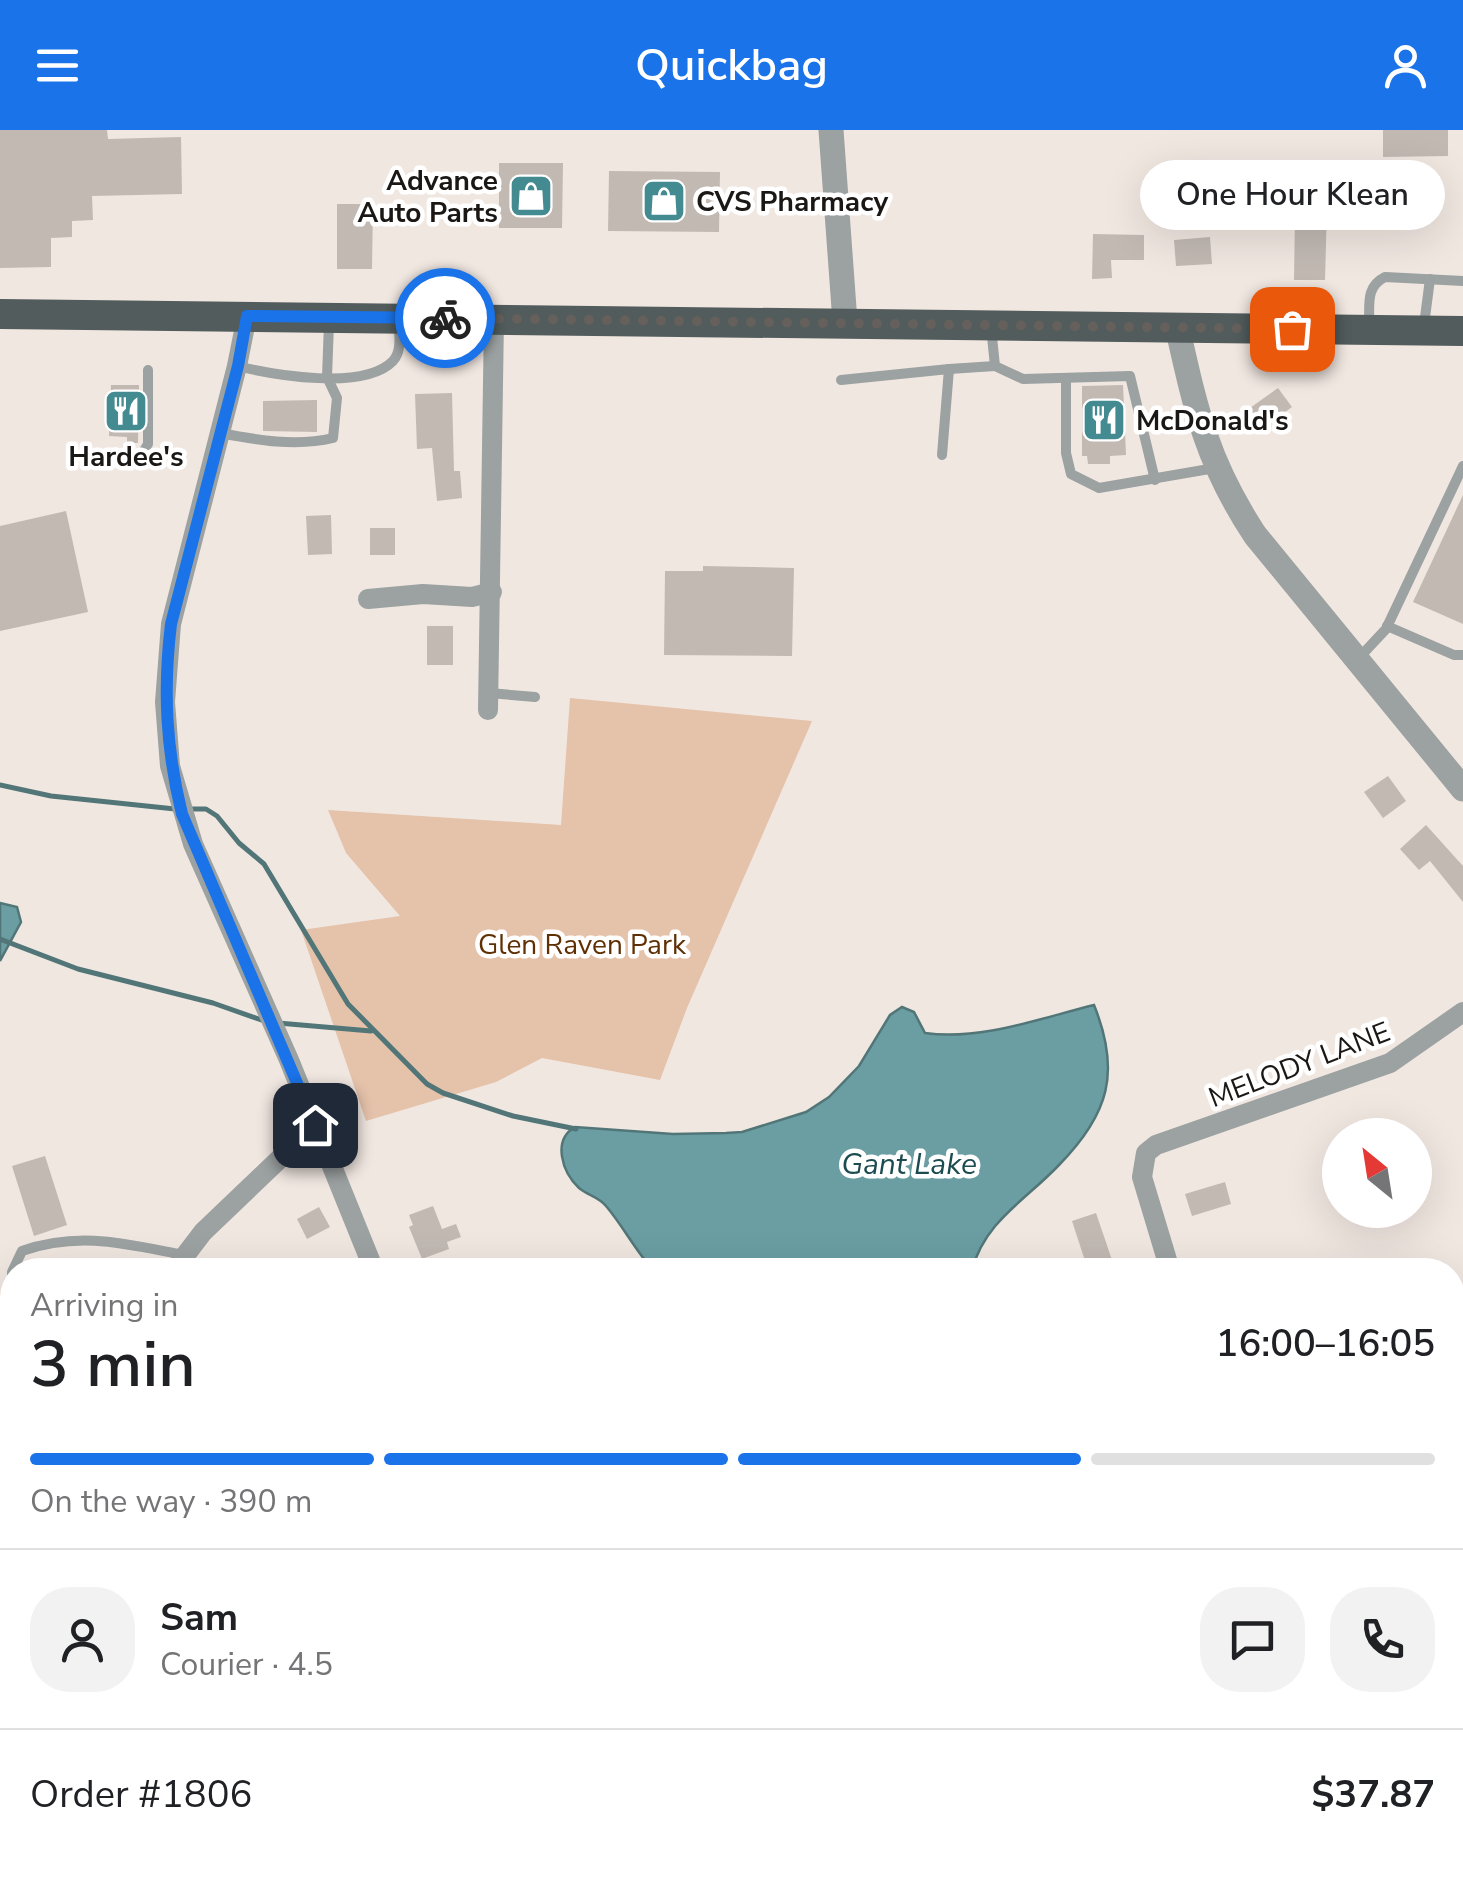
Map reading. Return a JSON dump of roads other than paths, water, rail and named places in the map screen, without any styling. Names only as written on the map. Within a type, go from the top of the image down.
[{"type":"highway","points":[[0,314],[1463,331]]},
{"type":"street","points":[[830,130],[845,322]]},
{"type":"street","points":[[247,316],[238,366],[171,624],[165,702],[170,766],[193,844],[369,1258]]},
{"type":"street","points":[[489,702],[494,318]]},
{"type":"street","points":[[1177,326],[1201,432],[1216,468],[1255,535],[1463,788]]},
{"type":"street","points":[[368,599],[423,594],[472,597],[492,592]]},
{"type":"street","name":"MELODY LANE","points":[[1166,1258],[1142,1176],[1146,1153],[1156,1146],[1390,1064],[1463,1012]]},
{"type":"street","points":[[183,1258],[203,1232],[315,1125]]},
{"type":"lane","points":[[1369,330],[1370,290],[1374,282],[1385,277],[1463,281]]},
{"type":"lane","points":[[1423,331],[1430,279]]},
{"type":"lane","points":[[220,433],[257,440],[315,442],[332,438],[338,398],[327,377],[330,317]]},
{"type":"lane","points":[[238,366],[268,374],[361,378],[392,362],[400,349],[398,317]]},
{"type":"lane","points":[[990,324],[995,366]]},
{"type":"lane","points":[[841,380],[995,366],[1024,378],[1130,376],[1154,480]]},
{"type":"lane","points":[[86,465],[112,456],[140,457],[148,444],[148,370]]},
{"type":"lane","points":[[942,455],[949,370]]},
{"type":"lane","points":[[1066,378],[1066,453],[1071,474],[1099,488],[1216,468]]},
{"type":"lane","points":[[1356,660],[1388,626],[1463,466]]},
{"type":"lane","points":[[1388,626],[1454,656],[1463,655]]},
{"type":"lane","points":[[489,702],[535,697]]},
{"type":"lane","points":[[19,1258],[22,1250],[48,1242],[94,1238],[162,1258]]},
{"type":"water","points":[[0,903],[17,907],[21,922],[0,961]]},
{"type":"water","name":"Gant Lake","points":[[1094,1005],[1107,1051],[1108,1072],[1099,1110],[1089,1128],[1046,1178],[997,1224],[976,1258],[643,1258],[606,1206],[579,1188],[564,1165],[564,1140],[575,1127],[673,1134],[742,1132],[806,1112],[829,1097],[859,1066],[890,1015],[902,1007],[914,1012],[925,1033],[967,1034]]},
{"type":"waterway","points":[[0,785],[51,796],[175,809]]},
{"type":"waterway","points":[[191,809],[206,809],[217,816],[239,843],[264,864],[348,1004],[427,1084],[513,1116],[576,1129]]},
{"type":"waterway","points":[[0,939],[78,969],[213,1003],[267,1022]]},
{"type":"waterway","points":[[278,1023],[371,1031]]},
{"type":"place","name":"Advance Auto Parts","points":[[531,196]]},
{"type":"place","name":"CVS Pharmacy","points":[[664,201]]},
{"type":"place","name":"One Hour Klean","points":[[1292,329]]},
{"type":"place","name":"Hardee's","points":[[126,411]]},
{"type":"place","name":"McDonald's","points":[[1104,420]]},
{"type":"park label","name":"Glen Raven Park","points":[[582,944]]}]
